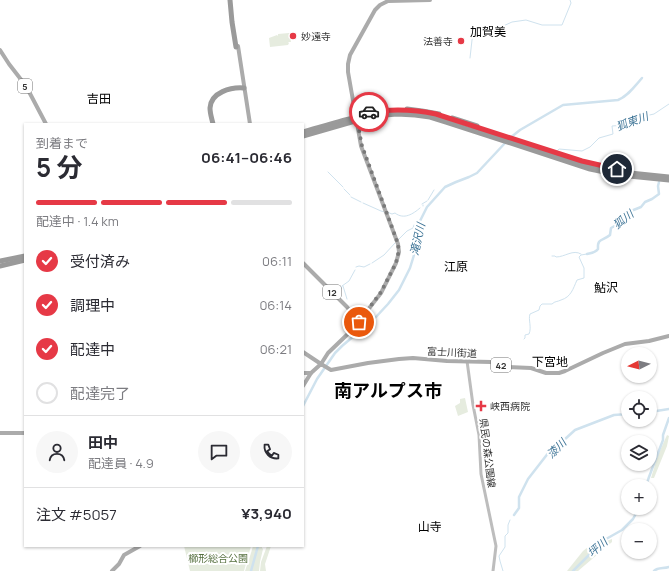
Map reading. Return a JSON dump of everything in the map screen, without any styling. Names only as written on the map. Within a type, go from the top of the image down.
[{"type":"highway","points":[[231,0],[232,22],[237,46]]},
{"type":"highway","points":[[214,123],[210,114],[210,108],[212,100],[215,96],[223,91],[243,88]]},
{"type":"highway","points":[[304,136],[356,118],[368,112],[390,110],[422,111],[449,118],[572,163],[600,171],[627,176],[669,180]]},
{"type":"highway","points":[[304,131],[374,113],[393,111],[418,112],[445,118],[589,165],[630,173],[669,176]]},
{"type":"highway","points":[[304,131],[356,118],[410,115],[429,117],[504,138]]},
{"type":"highway","points":[[513,141],[602,166],[669,176]]},
{"type":"highway","points":[[0,261],[24,257]]},
{"type":"highway","points":[[0,266],[24,257]]},
{"type":"main road","points":[[304,384],[311,374],[322,364],[328,353],[351,332],[381,292],[396,263],[399,250],[362,146],[348,72],[349,60],[352,51],[380,5],[388,2],[430,0]]},
{"type":"main road","points":[[237,46],[249,123]]},
{"type":"main road","name":"5","points":[[0,50],[26,86],[45,123]]},
{"type":"main road","name":"12","points":[[304,264],[347,307],[359,322]]},
{"type":"main road","name":"富士川街道","points":[[304,353],[331,370],[368,363],[410,358],[438,361],[491,362],[506,367],[531,368],[546,373],[559,373],[625,344],[649,341],[669,336]]},
{"type":"main road","name":"県民の森公園線","points":[[467,361],[479,435],[481,474],[496,546],[493,571]]},
{"type":"main road","points":[[304,373],[311,374]]},
{"type":"main road","points":[[0,433],[24,433]]},
{"type":"main road","points":[[112,571],[119,564],[124,554],[138,547]]},
{"type":"green space","points":[[289,33],[291,42],[288,42],[288,45],[270,47],[269,38],[278,36],[278,34]]},
{"type":"green space","points":[[465,398],[468,412],[458,416],[455,406],[460,403],[460,399]]},
{"type":"green space","points":[[667,435],[669,436],[667,446],[657,471],[658,455]]},
{"type":"green space","points":[[653,471],[657,471],[654,478],[651,478]]},
{"type":"green space","points":[[612,539],[612,542],[578,571],[567,571],[588,547],[597,550],[604,542]]},
{"type":"green space","name":"櫛形総合公園","points":[[184,547],[251,547],[244,571],[190,571]]},
{"type":"green space","points":[[253,547],[262,547],[263,549],[259,571],[245,571]]},
{"type":"green space","points":[[267,547],[271,547],[265,564],[266,571],[260,571],[261,562]]},
{"type":"waterway","points":[[470,58],[473,31],[492,27],[501,27],[512,22],[526,20],[542,25],[562,25],[571,3],[570,0]]},
{"type":"waterway","name":"滝沢川","points":[[510,138],[520,130],[563,105],[618,100],[628,93],[642,78]]},
{"type":"waterway","name":"狐東川","points":[[557,151],[559,149],[582,151],[590,147],[599,138],[613,134],[612,126],[625,125],[630,120],[654,114],[669,104]]},
{"type":"waterway","name":"滝沢川","points":[[304,404],[317,379],[335,353],[375,318],[399,290],[410,268],[414,255],[418,225],[427,207],[445,187],[477,173],[506,142]]},
{"type":"waterway","points":[[328,172],[343,187]]},
{"type":"waterway","name":"狐川","points":[[587,254],[593,253],[598,249],[598,243],[610,235],[611,228],[620,223],[624,216],[641,207],[645,202],[659,194],[659,182]]},
{"type":"waterway","points":[[344,189],[350,195]]},
{"type":"waterway","points":[[428,200],[434,190]]},
{"type":"waterway","points":[[351,197],[361,202]]},
{"type":"waterway","points":[[422,204],[427,201]]},
{"type":"waterway","points":[[363,203],[385,212]]},
{"type":"waterway","points":[[387,212],[405,216],[420,208]]},
{"type":"waterway","points":[[398,240],[407,231],[413,228],[414,225]]},
{"type":"waterway","points":[[372,263],[384,255],[395,243]]},
{"type":"waterway","points":[[552,256],[559,257],[575,252],[581,254]]},
{"type":"waterway","points":[[524,339],[525,335],[529,334],[530,331],[530,314],[539,310],[542,304],[552,304],[564,299],[571,292],[577,280],[584,278],[584,268],[579,257],[587,254]]},
{"type":"waterway","points":[[356,267],[364,267],[370,264]]},
{"type":"waterway","points":[[336,292],[340,291],[342,286],[349,281],[355,270]]},
{"type":"waterway","points":[[343,286],[347,299]]},
{"type":"waterway","name":"漆川","points":[[657,411],[669,409]]},
{"type":"waterway","name":"漆川","points":[[514,515],[519,508],[519,497],[528,479],[549,452],[575,430],[614,415],[621,414]]},
{"type":"waterway","name":"坪川","points":[[648,479],[663,440],[663,435],[669,418]]},
{"type":"waterway","name":"坪川","points":[[573,571],[599,543],[622,530],[635,515]]},
{"type":"waterway","name":"漆川","points":[[503,571],[499,556],[505,547],[505,536],[508,533],[508,525],[510,520]]},
{"type":"waterway","name":"滝沢川","points":[[251,571],[258,547]]},
{"type":"waterway","points":[[654,571],[669,567]]},
{"type":"way so far","points":[[359,322],[381,292],[396,263],[399,252],[397,241],[374,181],[360,138],[356,115],[369,112]]},
{"type":"place","name":"妙遠寺","points":[[293,36]]},
{"type":"place","name":"法善寺","points":[[461,41]]},
{"type":"place","name":"峡西病院","points":[[481,406]]},
{"type":"district","name":"加賀美","points":[[488,31]]},
{"type":"district","name":"吉田","points":[[99,98]]},
{"type":"district","name":"江原","points":[[456,266]]},
{"type":"district","name":"鮎沢","points":[[606,287]]},
{"type":"district","name":"下宮地","points":[[550,361]]},
{"type":"district","name":"南アルプス市","points":[[388,390]]},
{"type":"district","name":"山寺","points":[[430,526]]},
{"type":"route","points":[[369,112],[402,109],[436,114],[582,161],[617,169]]}]
